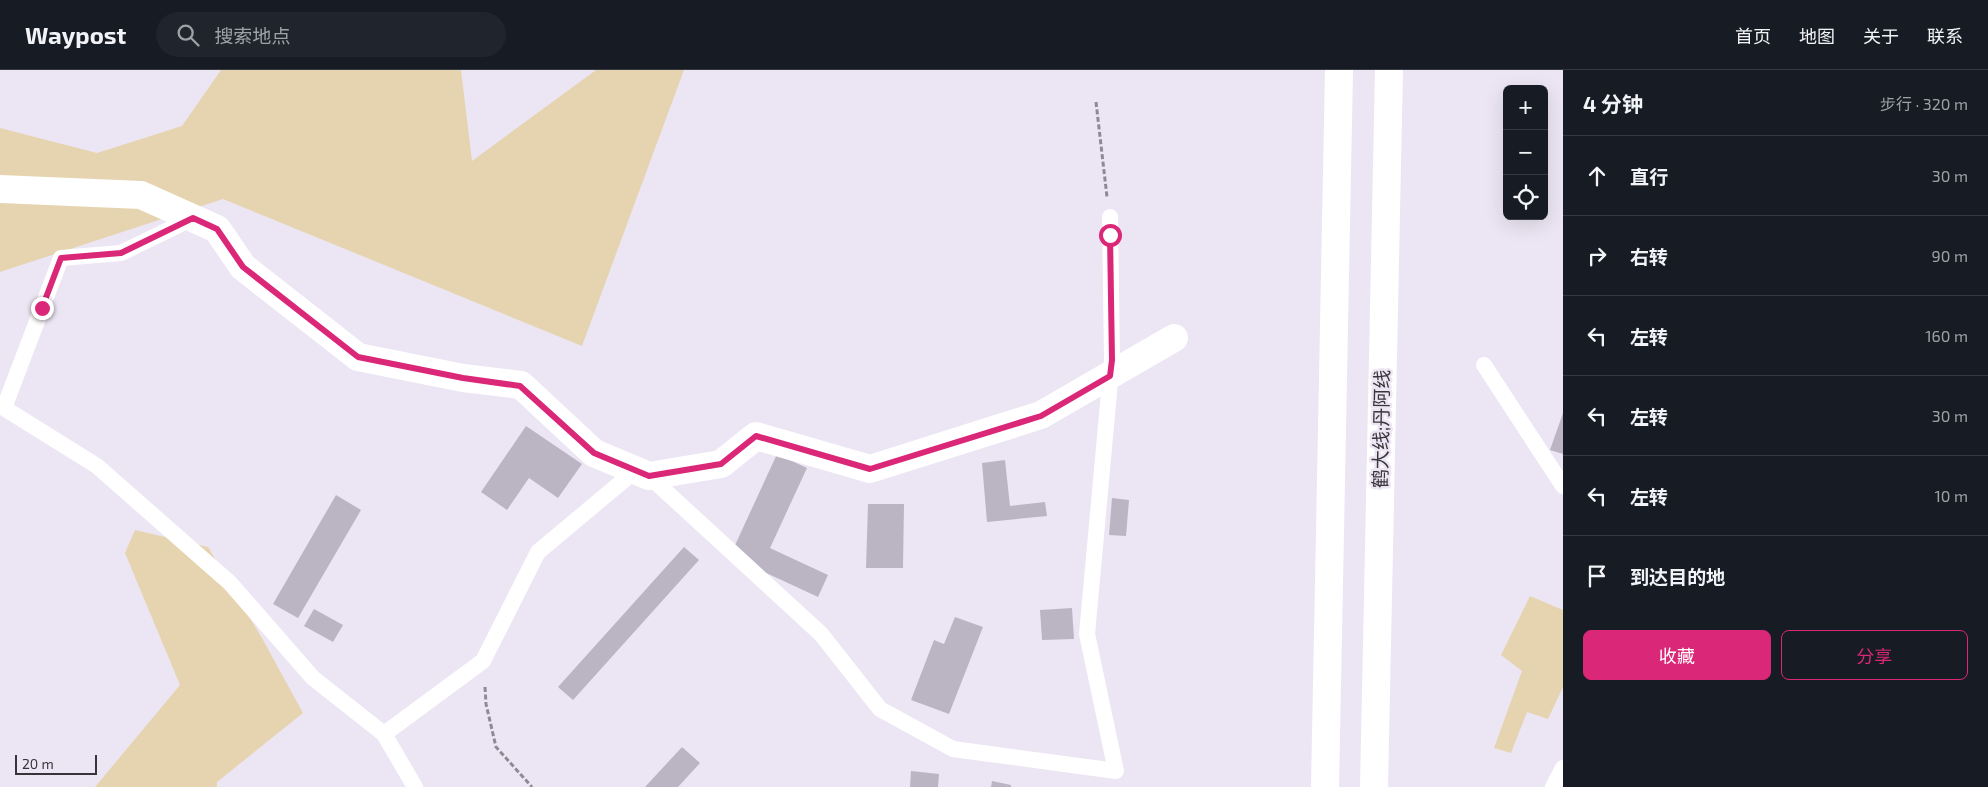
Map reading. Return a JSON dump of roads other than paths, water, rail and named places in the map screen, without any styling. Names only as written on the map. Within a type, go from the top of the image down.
[{"type":"main road","points":[[1325,787],[1340,70]]},
{"type":"main road","name":"鹤大线;丹阿线","points":[[1374,787],[1389,70]]},
{"type":"main road","points":[[0,189],[140,195],[193,218],[217,229],[243,267],[358,357],[463,378],[520,386],[594,453],[642,473],[721,464],[756,436],[870,469],[1041,416],[1174,338]]},
{"type":"lane","points":[[384,734],[483,661],[538,552],[642,473],[821,634],[880,709],[953,749],[1116,771],[1087,634],[1112,360],[1110,217]]},
{"type":"lane","points":[[193,218],[121,253],[61,258],[4,408],[97,466],[230,583],[313,678],[384,734],[414,787]]},
{"type":"lane","points":[[1484,365],[1563,486]]},
{"type":"lane","points":[[1553,787],[1563,768]]}]
